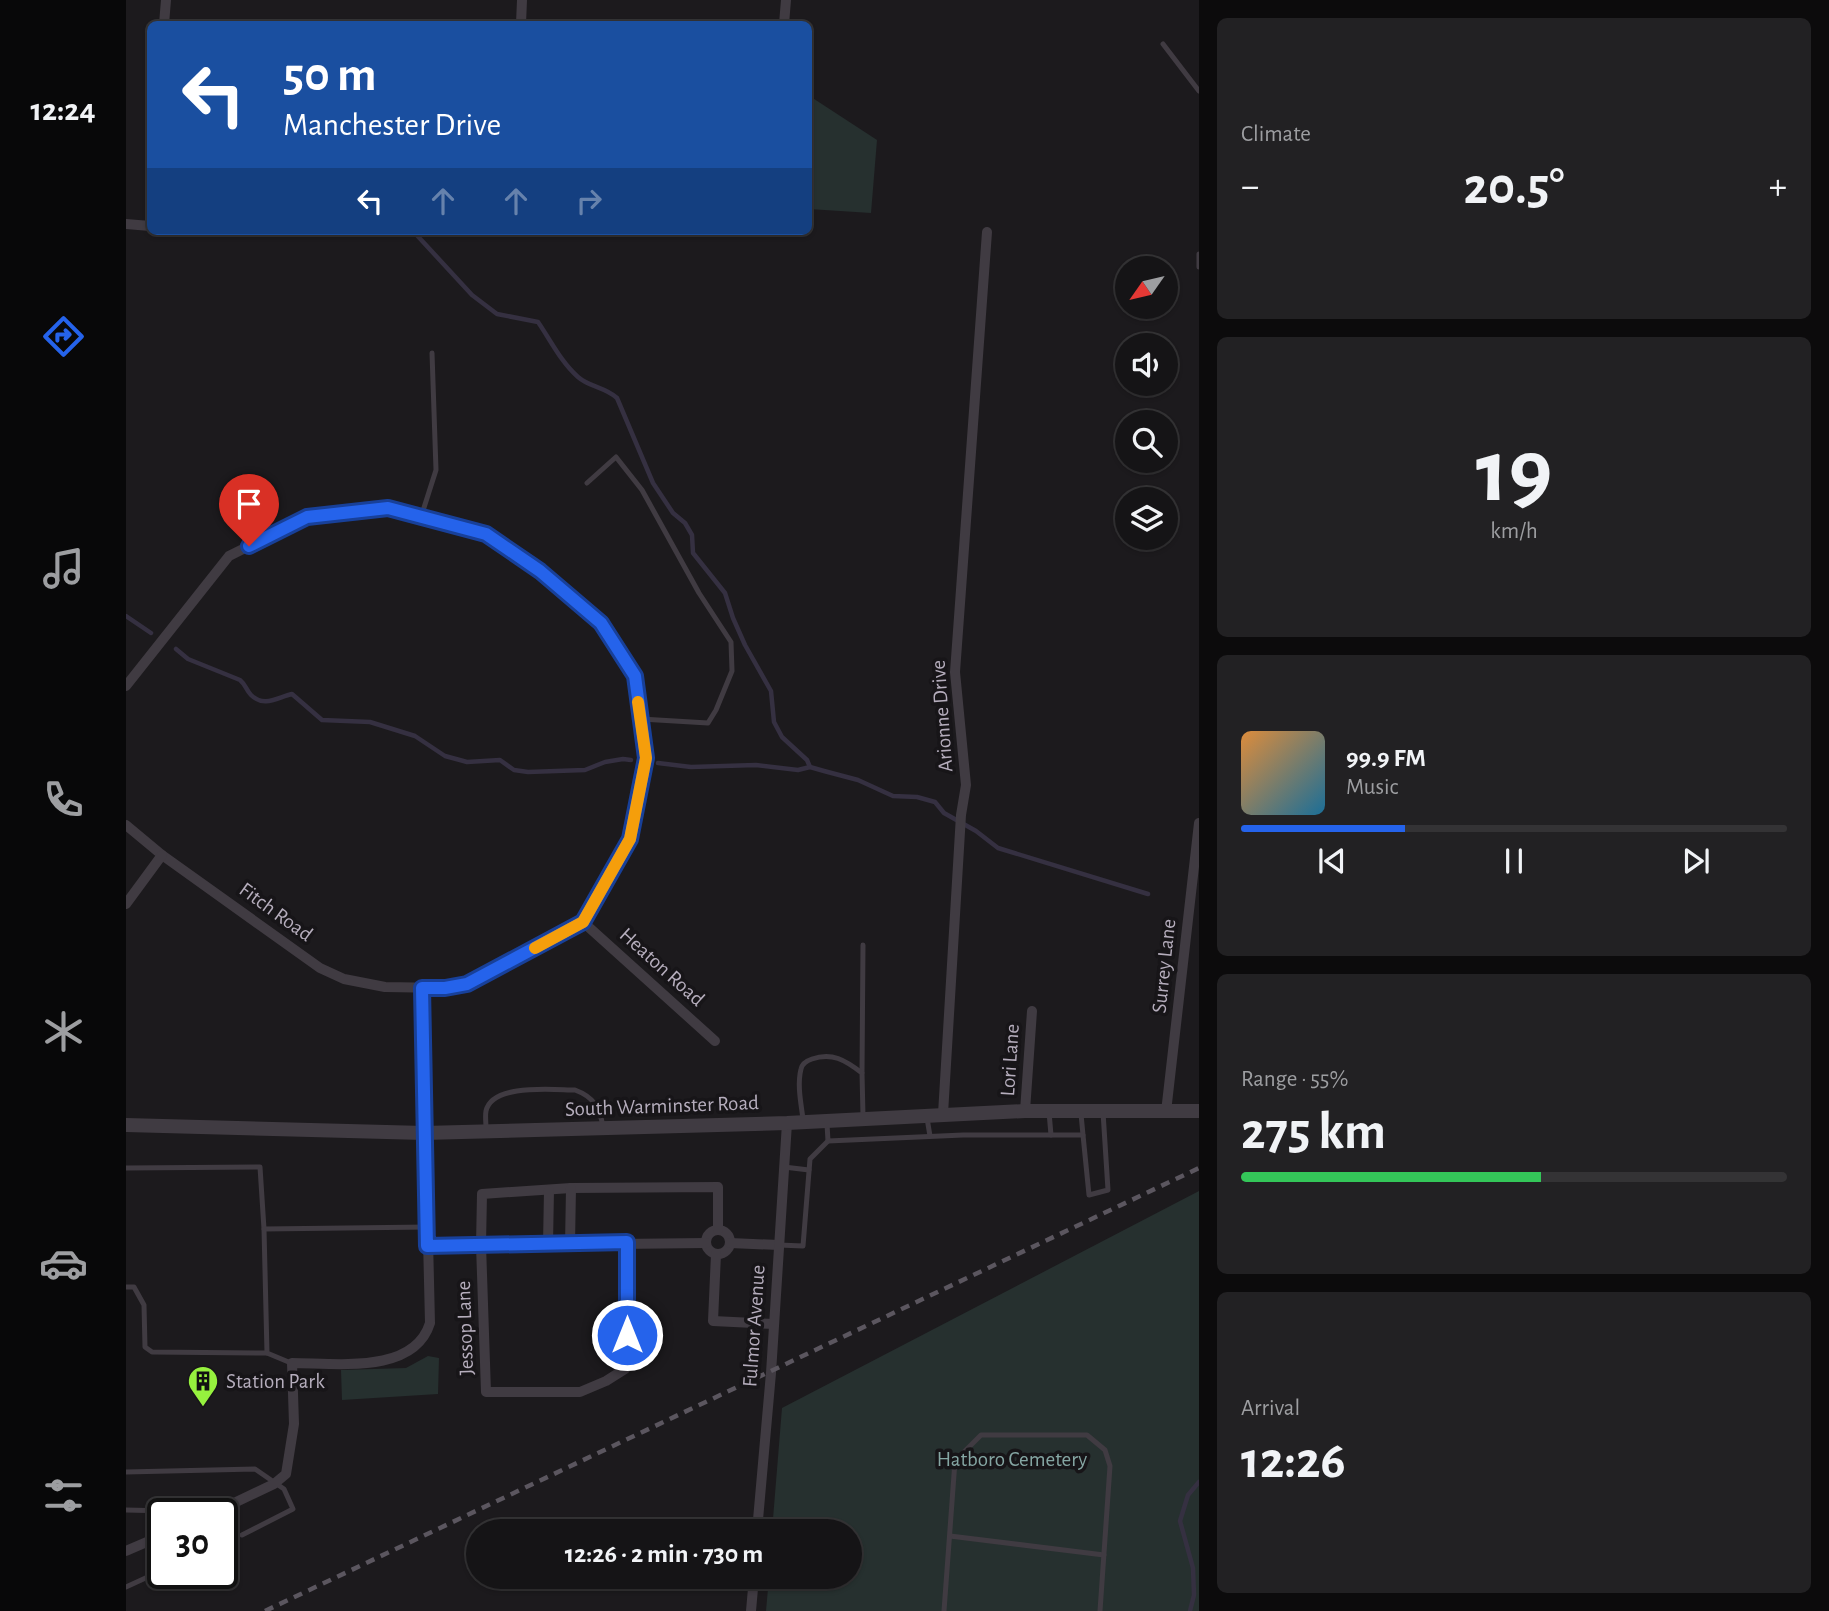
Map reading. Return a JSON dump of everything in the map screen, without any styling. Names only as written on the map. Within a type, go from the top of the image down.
[{"type":"street","points":[[164,21],[166,0]]},
{"type":"street","points":[[521,21],[522,0]]},
{"type":"street","points":[[784,21],[786,0]]},
{"type":"street","points":[[126,224],[147,226]]},
{"type":"street","name":"Arionne Drive","points":[[943,1114],[961,815],[966,785],[955,672],[987,232]]},
{"type":"street","points":[[126,686],[229,556],[307,517],[388,508],[486,534],[540,571],[601,623],[635,676],[646,758],[630,839],[583,922]]},
{"type":"street","name":"Surrey Lane","points":[[1166,1112],[1199,823]]},
{"type":"street","name":"Fitch Road","points":[[126,825],[162,855],[320,968],[344,979],[385,987],[445,988],[467,984],[583,922]]},
{"type":"street","points":[[126,904],[162,855]]},
{"type":"street","name":"Heaton Road","points":[[583,922],[715,1041]]},
{"type":"street","points":[[238,1501],[274,1484],[286,1475],[291,1457],[294,1424],[292,1363],[383,1362],[396,1358],[421,1341],[430,1323],[422,988]]},
{"type":"street","name":"Lori Lane","points":[[1026,1111],[1032,1011]]},
{"type":"street","name":"South Warminster Road","points":[[126,1125],[424,1133],[787,1123],[1026,1111],[1199,1111]]},
{"type":"street","name":"Fulmor Avenue","points":[[758,1519],[787,1123]]},
{"type":"street","points":[[481,1245],[482,1194],[550,1189],[718,1187],[718,1230]]},
{"type":"street","points":[[570,1244],[571,1188]]},
{"type":"street","points":[[548,1244],[550,1189]]},
{"type":"street","points":[[718,1230],[728,1236],[730,1243],[724,1253],[716,1254],[709,1250],[706,1242],[708,1235],[718,1230]]},
{"type":"street","name":"Jessop Lane","points":[[481,1245],[486,1392],[580,1392],[625,1369],[627,1242]]},
{"type":"street","points":[[427,1246],[706,1242]]},
{"type":"street","points":[[730,1243],[779,1245]]},
{"type":"street","points":[[716,1254],[713,1321],[774,1324]]},
{"type":"street","points":[[126,1551],[147,1542]]},
{"type":"street","points":[[751,1611],[753,1589]]},
{"type":"lane","points":[[1163,44],[1199,91]]},
{"type":"lane","points":[[1199,254],[1199,267]]},
{"type":"lane","points":[[421,517],[436,470],[432,353]]},
{"type":"lane","points":[[587,482],[616,457],[642,491],[699,593],[731,642],[732,671],[708,723],[640,719]]},
{"type":"lane","points":[[863,945],[863,1119]]},
{"type":"lane","points":[[803,1122],[799,1088],[801,1067],[807,1060],[827,1055],[850,1064],[862,1073]]},
{"type":"lane","points":[[486,1132],[486,1111],[489,1105],[515,1090],[575,1090],[583,1093],[601,1112],[604,1128]]},
{"type":"lane","points":[[1049,1112],[1051,1135]]},
{"type":"lane","points":[[1081,1112],[1088,1195],[1108,1190],[1103,1112]]},
{"type":"lane","points":[[962,1113],[963,1135]]},
{"type":"lane","points":[[927,1115],[930,1136]]},
{"type":"lane","points":[[827,1121],[828,1141]]},
{"type":"lane","points":[[779,1245],[803,1246],[810,1159],[828,1141],[963,1135],[1083,1135]]},
{"type":"lane","points":[[126,1168],[260,1167],[267,1353]]},
{"type":"lane","points":[[784,1167],[809,1170]]},
{"type":"lane","points":[[264,1229],[427,1227]]},
{"type":"lane","points":[[126,1287],[134,1287],[145,1305],[145,1347],[152,1352],[267,1353],[292,1363]]},
{"type":"lane","points":[[944,1611],[955,1461],[981,1435],[1087,1435],[1105,1450],[1110,1466],[1100,1611]]},
{"type":"lane","points":[[126,1472],[255,1469],[284,1489],[293,1509],[242,1535]]},
{"type":"lane","points":[[126,1510],[147,1511]]},
{"type":"lane","points":[[950,1536],[1104,1555]]},
{"type":"lane","points":[[126,1587],[147,1577]]},
{"type":"green space","points":[[812,98],[877,140],[871,213],[812,209]]},
{"type":"green space","name":"Hatboro Cemetery","points":[[1199,1191],[1199,1611],[766,1611],[768,1589],[862,1589],[862,1519],[773,1519],[782,1408]]},
{"type":"green space","points":[[428,1356],[439,1358],[438,1394],[342,1400],[341,1370],[406,1368]]},
{"type":"waterway","points":[[417,235],[472,295],[497,314],[538,322],[561,358],[578,377],[617,398],[653,483],[673,513],[685,523],[692,535],[693,553],[725,593],[745,645],[771,691],[774,722],[782,737],[807,760],[810,767]]},
{"type":"waterway","points":[[126,616],[151,633]]},
{"type":"waterway","points":[[176,649],[188,659],[240,680],[249,693],[261,701],[292,694],[322,720],[370,722],[415,736],[445,756],[467,762],[500,760],[514,770],[528,772],[585,770],[605,762],[631,760]]},
{"type":"waterway","points":[[658,763],[691,767],[756,765],[798,770],[810,767],[858,780],[893,796],[917,797],[935,802],[944,813],[976,831],[998,848],[1148,894]]},
{"type":"waterway","points":[[1190,1611],[1194,1595],[1193,1568],[1180,1521],[1188,1495],[1199,1482]]},
{"type":"railway","points":[[265,1611],[1199,1168]]},
{"type":"slow traffic","points":[[535,948],[583,922],[630,839],[646,758],[638,702]]},
{"type":"place","name":"Station Park","points":[[203,1408]]},
{"type":"route","points":[[249,546],[307,517],[388,508],[486,534],[540,571],[601,623],[635,676],[646,758],[630,839],[583,922],[467,984],[422,988],[427,1246],[627,1242],[627,1335]]}]
